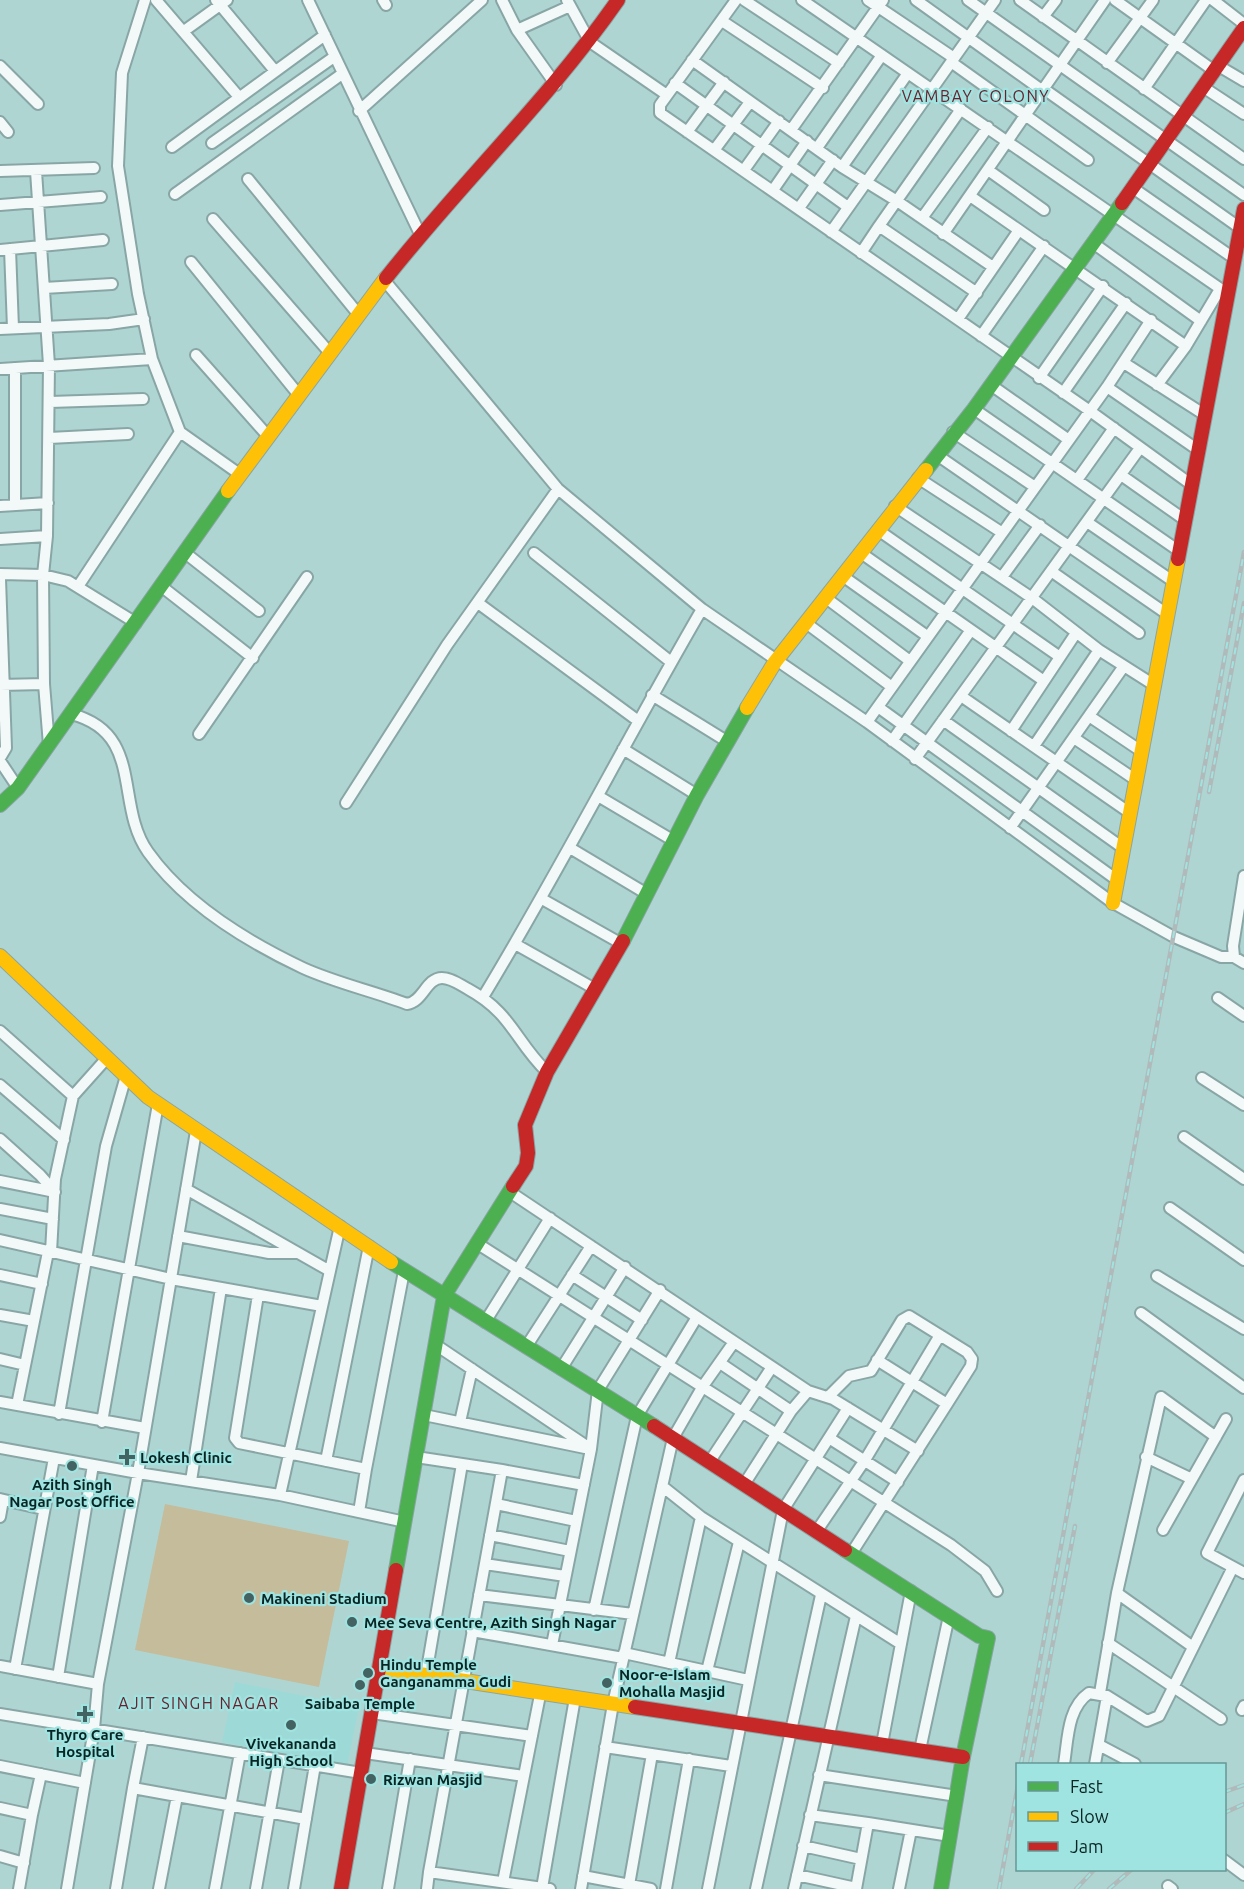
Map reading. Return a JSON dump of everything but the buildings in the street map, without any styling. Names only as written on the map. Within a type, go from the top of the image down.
[{"type":"street","points":[[145,0],[122,73],[118,166],[152,359],[180,432],[238,473]]},
{"type":"street","points":[[156,0],[239,97]]},
{"type":"street","points":[[308,0],[359,111],[420,234]]},
{"type":"street","points":[[359,111],[482,0]]},
{"type":"street","points":[[502,0],[517,30],[556,86]]},
{"type":"street","points":[[0,805],[18,788],[238,473],[329,352],[420,234],[556,86],[591,42],[618,0]]},
{"type":"street","points":[[736,0],[660,105],[660,113],[715,149],[1039,378],[1090,411],[1192,485]]},
{"type":"street","points":[[744,0],[839,63]]},
{"type":"street","points":[[802,0],[1224,291]]},
{"type":"street","points":[[868,0],[881,3],[952,60],[1088,160]]},
{"type":"street","points":[[916,0],[1240,228]]},
{"type":"street","points":[[968,0],[1244,195]]},
{"type":"street","points":[[831,232],[995,0]]},
{"type":"street","points":[[1020,0],[1244,159]]},
{"type":"street","points":[[1043,17],[1056,0]]},
{"type":"street","points":[[943,234],[1105,0]]},
{"type":"street","points":[[1115,0],[1215,68],[1244,81]]},
{"type":"street","points":[[1107,63],[1153,0]]},
{"type":"street","points":[[1144,89],[1206,0]]},
{"type":"street","points":[[341,1889],[444,1296],[526,1166],[528,1153],[525,1125],[547,1072],[622,944],[697,795],[775,662],[844,577],[895,506],[974,408],[1150,165],[1215,68],[1239,43],[1244,26],[1214,0]]},
{"type":"street","points":[[184,31],[221,2],[275,71]]},
{"type":"street","points":[[517,30],[569,3],[591,42],[667,95]]},
{"type":"street","points":[[792,130],[881,3]]},
{"type":"street","points":[[722,21],[823,88]]},
{"type":"street","points":[[172,147],[325,35]]},
{"type":"street","points":[[817,148],[882,55]]},
{"type":"street","points":[[212,143],[334,57]]},
{"type":"street","points":[[692,60],[838,164],[897,201],[993,267]]},
{"type":"street","points":[[0,66],[38,104]]},
{"type":"street","points":[[799,208],[816,185],[838,164],[908,73]]},
{"type":"street","points":[[175,194],[342,74]]},
{"type":"street","points":[[687,132],[724,82]]},
{"type":"street","points":[[675,83],[848,207]]},
{"type":"street","points":[[1203,87],[1244,114]]},
{"type":"street","points":[[715,149],[750,102]]},
{"type":"street","points":[[861,253],[961,109]]},
{"type":"street","points":[[744,170],[779,121]]},
{"type":"street","points":[[0,122],[9,132]]},
{"type":"street","points":[[922,218],[988,127]]},
{"type":"street","points":[[773,190],[807,141]]},
{"type":"street","points":[[0,171],[94,168]]},
{"type":"street","points":[[988,170],[1044,210]]},
{"type":"street","points":[[36,171],[50,402],[47,536],[43,574],[44,684],[49,745]]},
{"type":"street","points":[[249,179],[358,315]]},
{"type":"street","points":[[1133,188],[1235,259]]},
{"type":"street","points":[[970,196],[1186,345]]},
{"type":"street","points":[[0,205],[101,197]]},
{"type":"street","points":[[1113,903],[1205,416],[1224,291],[1235,259],[1244,209]]},
{"type":"street","points":[[213,219],[329,352]]},
{"type":"street","points":[[879,226],[977,293]]},
{"type":"street","points":[[958,319],[1019,230]]},
{"type":"street","points":[[13,328],[5,249],[103,240]]},
{"type":"street","points":[[1093,243],[1202,321]]},
{"type":"street","points":[[981,336],[1044,246]]},
{"type":"street","points":[[191,262],[298,394]]},
{"type":"street","points":[[385,281],[558,489],[702,609],[775,662],[867,723],[1113,903],[1174,937],[1221,957],[1239,960]]},
{"type":"street","points":[[44,288],[112,284]]},
{"type":"street","points":[[1039,378],[1103,286]]},
{"type":"street","points":[[1157,385],[1224,291]]},
{"type":"street","points":[[1063,393],[1126,303]]},
{"type":"street","points":[[0,328],[109,324],[144,318]]},
{"type":"street","points":[[867,723],[1001,532],[1124,363],[1151,320]]},
{"type":"street","points":[[196,355],[267,435]]},
{"type":"street","points":[[0,369],[152,359]]},
{"type":"street","points":[[1124,363],[1205,416]]},
{"type":"street","points":[[15,368],[15,505]]},
{"type":"street","points":[[991,385],[1069,440]]},
{"type":"street","points":[[1107,387],[1198,450]]},
{"type":"street","points":[[50,402],[143,399]]},
{"type":"street","points":[[974,408],[1179,551]]},
{"type":"street","points":[[1077,480],[1114,428]]},
{"type":"street","points":[[79,585],[180,432]]},
{"type":"street","points":[[953,432],[1035,487]]},
{"type":"street","points":[[49,438],[128,434]]},
{"type":"street","points":[[915,759],[1140,448]]},
{"type":"street","points":[[937,455],[1167,614]]},
{"type":"street","points":[[1120,475],[1185,520]]},
{"type":"street","points":[[918,478],[1001,532]]},
{"type":"street","points":[[346,803],[399,717],[558,489]]},
{"type":"street","points":[[0,506],[48,503]]},
{"type":"street","points":[[895,506],[1032,598],[1099,650],[1154,685]]},
{"type":"street","points":[[1087,522],[1174,582]]},
{"type":"street","points":[[1002,578],[1040,525]]},
{"type":"street","points":[[878,530],[1060,657]]},
{"type":"street","points":[[0,539],[47,536]]},
{"type":"street","points":[[184,552],[259,610]]},
{"type":"street","points":[[534,553],[671,662]]},
{"type":"street","points":[[861,553],[1044,681]]},
{"type":"street","points":[[1051,571],[1139,633]]},
{"type":"street","points":[[0,574],[43,574],[79,585],[135,623]]},
{"type":"street","points":[[199,735],[307,576]]},
{"type":"street","points":[[844,577],[927,636]]},
{"type":"street","points":[[0,579],[3,718],[6,748],[0,760],[18,788]]},
{"type":"street","points":[[161,586],[253,658]]},
{"type":"street","points":[[826,598],[910,661]]},
{"type":"street","points":[[478,603],[637,720]]},
{"type":"street","points":[[483,997],[542,899],[637,720],[702,609]]},
{"type":"street","points":[[806,623],[892,687]]},
{"type":"street","points":[[892,741],[971,630]]},
{"type":"street","points":[[1011,731],[1076,633]]},
{"type":"street","points":[[1034,747],[1099,650]]},
{"type":"street","points":[[1010,828],[1124,666]]},
{"type":"street","points":[[2,685],[44,684]]},
{"type":"street","points":[[652,695],[728,742]]},
{"type":"street","points":[[961,696],[1130,813]]},
{"type":"street","points":[[878,707],[1021,813],[1117,880]]},
{"type":"street","points":[[71,714],[87,718],[110,736],[121,756],[137,832],[147,851],[187,894],[230,928],[304,968],[406,1004],[418,1000],[434,980],[440,978],[454,981],[483,997],[510,1022],[535,1061],[547,1072]]},
{"type":"street","points":[[1089,716],[1142,751]]},
{"type":"street","points":[[943,720],[1123,848]]},
{"type":"street","points":[[1074,738],[1136,780]]},
{"type":"street","points":[[623,749],[697,795]]},
{"type":"street","points":[[598,796],[674,842]]},
{"type":"street","points":[[570,848],[647,894]]},
{"type":"street","points":[[1239,960],[1233,946],[1244,876]]},
{"type":"street","points":[[542,899],[622,944]]},
{"type":"street","points":[[515,944],[595,989]]},
{"type":"street","points":[[0,956],[126,1076],[158,1104],[196,1131],[444,1296],[745,1483],[816,1532],[979,1636],[988,1638],[963,1756],[941,1889]]},
{"type":"street","points":[[1218,998],[1244,1016]]},
{"type":"street","points":[[0,1031],[73,1096]]},
{"type":"street","points":[[17,1405],[50,1252],[55,1192],[73,1096],[107,1058]]},
{"type":"street","points":[[59,1414],[106,1146],[126,1076]]},
{"type":"street","points":[[1202,1078],[1244,1105]]},
{"type":"street","points":[[0,1085],[64,1140]]},
{"type":"street","points":[[102,1422],[158,1104]]},
{"type":"street","points":[[67,1889],[94,1729],[98,1684],[138,1473],[196,1131]]},
{"type":"street","points":[[1184,1137],[1244,1179]]},
{"type":"street","points":[[0,1139],[40,1175],[55,1192]]},
{"type":"street","points":[[0,1181],[55,1192]]},
{"type":"street","points":[[186,1190],[330,1271]]},
{"type":"street","points":[[510,1192],[660,1290],[808,1391],[828,1397],[918,1451]]},
{"type":"street","points":[[1170,1208],[1244,1260]]},
{"type":"street","points":[[0,1209],[53,1219]]},
{"type":"street","points":[[485,1322],[550,1218]]},
{"type":"street","points":[[280,1495],[340,1226]]},
{"type":"street","points":[[178,1236],[269,1253],[299,1253]]},
{"type":"street","points":[[0,1240],[171,1279],[322,1306]]},
{"type":"street","points":[[478,1244],[885,1502],[980,1567],[997,1591]]},
{"type":"street","points":[[326,1461],[369,1246]]},
{"type":"street","points":[[526,1347],[591,1246]]},
{"type":"street","points":[[561,1369],[625,1267]]},
{"type":"street","points":[[359,1512],[404,1270]]},
{"type":"street","points":[[0,1275],[42,1284]]},
{"type":"street","points":[[572,1275],[642,1320]]},
{"type":"street","points":[[1157,1276],[1244,1329]]},
{"type":"street","points":[[191,1481],[221,1288]]},
{"type":"street","points":[[552,1645],[591,1449],[598,1390],[660,1290]]},
{"type":"street","points":[[258,1295],[235,1438],[239,1443],[366,1469]]},
{"type":"street","points":[[1141,1313],[1244,1388]]},
{"type":"street","points":[[0,1315],[34,1321]]},
{"type":"street","points":[[594,1610],[637,1416],[697,1317]]},
{"type":"street","points":[[828,1397],[849,1376],[868,1373],[906,1317],[913,1317],[967,1352],[972,1359],[971,1366],[851,1554]]},
{"type":"street","points":[[816,1532],[865,1460],[940,1335]]},
{"type":"street","points":[[581,1889],[613,1704],[673,1438],[703,1386],[734,1342]]},
{"type":"street","points":[[436,1345],[591,1449]]},
{"type":"street","points":[[0,1359],[25,1365]]},
{"type":"street","points":[[877,1360],[947,1404]]},
{"type":"street","points":[[720,1363],[791,1411]]},
{"type":"street","points":[[710,1461],[772,1367]]},
{"type":"street","points":[[460,1422],[472,1369]]},
{"type":"street","points":[[745,1483],[791,1411],[808,1391]]},
{"type":"street","points":[[1095,1763],[1099,1745],[1108,1643],[1146,1457],[1161,1397],[1216,1437]]},
{"type":"street","points":[[0,1402],[145,1428]]},
{"type":"street","points":[[708,1889],[783,1510],[848,1408]]},
{"type":"street","points":[[424,1415],[591,1449]]},
{"type":"street","points":[[1163,1530],[1226,1419]]},
{"type":"street","points":[[829,1438],[898,1482]]},
{"type":"street","points":[[0,1448],[138,1473],[280,1495],[405,1522]]},
{"type":"street","points":[[416,1457],[584,1485]]},
{"type":"street","points":[[1146,1457],[1192,1479]]},
{"type":"street","points":[[15,1669],[54,1458]]},
{"type":"street","points":[[426,1675],[462,1464]]},
{"type":"street","points":[[58,1677],[93,1465]]},
{"type":"street","points":[[426,1889],[502,1470]]},
{"type":"street","points":[[1244,1480],[1207,1553],[1244,1573]]},
{"type":"street","points":[[662,1486],[701,1517],[901,1644]]},
{"type":"street","points":[[0,1517],[1,1500],[44,1509]]},
{"type":"street","points":[[495,1504],[576,1521]]},
{"type":"street","points":[[669,1663],[701,1517]]},
{"type":"street","points":[[490,1535],[570,1551]]},
{"type":"street","points":[[707,1671],[739,1542]]},
{"type":"street","points":[[485,1564],[565,1576]]},
{"type":"street","points":[[1064,1763],[1072,1714],[1077,1703],[1089,1693],[1104,1694],[1147,1721],[1152,1721],[1159,1716],[1233,1567]]},
{"type":"street","points":[[882,1744],[911,1591]]},
{"type":"street","points":[[1117,1593],[1193,1647]]},
{"type":"street","points":[[756,1889],[821,1595]]},
{"type":"street","points":[[479,1596],[633,1614]]},
{"type":"street","points":[[794,1889],[856,1616]]},
{"type":"street","points":[[920,1750],[949,1616]]},
{"type":"street","points":[[472,1631],[624,1655],[748,1680]]},
{"type":"street","points":[[1108,1643],[1221,1719]]},
{"type":"street","points":[[0,1666],[98,1684]]},
{"type":"street","points":[[380,1668],[540,1695],[575,1698],[963,1756]]},
{"type":"street","points":[[503,1882],[540,1695]]},
{"type":"street","points":[[429,1872],[546,1888],[575,1698]]},
{"type":"street","points":[[372,1713],[532,1736]]},
{"type":"street","points":[[0,1714],[362,1773]]},
{"type":"street","points":[[116,1889],[143,1737]]},
{"type":"street","points":[[1099,1745],[1133,1763]]},
{"type":"street","points":[[606,1747],[731,1766]]},
{"type":"street","points":[[215,1889],[240,1753]]},
{"type":"street","points":[[365,1753],[524,1776]]},
{"type":"street","points":[[629,1885],[652,1754]]},
{"type":"street","points":[[388,1889],[410,1759]]},
{"type":"street","points":[[256,1889],[279,1760]]},
{"type":"street","points":[[666,1889],[689,1760]]},
{"type":"street","points":[[0,1766],[85,1783]]},
{"type":"street","points":[[294,1889],[315,1766]]},
{"type":"street","points":[[19,1889],[41,1774]]},
{"type":"street","points":[[819,1775],[957,1796]]},
{"type":"street","points":[[133,1788],[306,1819]]},
{"type":"street","points":[[159,1889],[177,1796]]},
{"type":"street","points":[[0,1808],[32,1815]]},
{"type":"street","points":[[810,1815],[950,1836]]},
{"type":"street","points":[[797,1875],[856,1888],[868,1823]]},
{"type":"street","points":[[899,1889],[911,1830]]},
{"type":"street","points":[[803,1846],[861,1859]]},
{"type":"street","points":[[0,1857],[24,1863]]},
{"type":"street","points":[[1226,1862],[1244,1875]]},
{"type":"street","points":[[583,1876],[651,1889]]},
{"type":"shaded area","points":[[165,1504],[349,1541],[319,1687],[135,1650]]},
{"type":"shaded area","name":"Vivekananda High School","points":[[235,1682],[359,1707],[347,1767],[222,1742]]},
{"type":"railway","points":[[1021,1763],[1244,552]]},
{"type":"railway","points":[[1209,792],[1244,603]]},
{"type":"railway","points":[[1030,1763],[1075,1526]]},
{"type":"railway","points":[[1226,1791],[1244,1785]]},
{"type":"railway","points":[[999,1889],[1016,1796]]},
{"type":"railway","points":[[1226,1812],[1244,1804]]},
{"type":"railway","points":[[1076,1889],[1093,1871]]},
{"type":"railway","points":[[1109,1889],[1130,1871]]},
{"type":"traffic: fast","points":[[926,470],[974,409],[1122,203]]},
{"type":"traffic: fast","points":[[0,805],[18,788],[228,491]]},
{"type":"traffic: fast","points":[[623,941],[697,795],[747,708]]},
{"type":"traffic: fast","points":[[396,1570],[444,1296],[513,1186]]},
{"type":"traffic: fast","points":[[391,1262],[654,1426]]},
{"type":"traffic: fast","points":[[845,1550],[979,1636],[988,1638],[963,1757],[941,1889]]},
{"type":"traffic: slow","points":[[228,491],[386,278]]},
{"type":"traffic: slow","points":[[747,708],[775,662],[926,470]]},
{"type":"traffic: slow","points":[[1113,903],[1178,559]]},
{"type":"traffic: slow","points":[[0,956],[148,1097],[391,1262]]},
{"type":"traffic: slow","points":[[380,1668],[635,1707]]},
{"type":"traffic: jam","points":[[386,278],[563,72],[618,0]]},
{"type":"traffic: jam","points":[[1122,203],[1244,28]]},
{"type":"traffic: jam","points":[[1178,559],[1244,209]]},
{"type":"traffic: jam","points":[[513,1186],[526,1166],[528,1153],[525,1125],[547,1072],[623,941]]},
{"type":"traffic: jam","points":[[654,1426],[845,1550]]},
{"type":"traffic: jam","points":[[341,1889],[396,1570]]},
{"type":"traffic: jam","points":[[635,1707],[963,1757]]},
{"type":"place","name":"Lokesh Clinic","points":[[127,1457]]},
{"type":"place","name":"Azith Singh Nagar Post Office","points":[[72,1466]]},
{"type":"place","name":"Makineni Stadium","points":[[249,1598]]},
{"type":"place","name":"Mee Seva Centre, Azith Singh Nagar","points":[[352,1622]]},
{"type":"place","name":"Hindu Temple Ganganamma Gudi","points":[[368,1673]]},
{"type":"place","name":"Noor-e-Islam Mohalla Masjid","points":[[607,1683]]},
{"type":"place","name":"Saibaba Temple","points":[[360,1685]]},
{"type":"place","name":"Thyro Care Hospital","points":[[85,1714]]},
{"type":"place","name":"Vivekananda High School","points":[[291,1725]]},
{"type":"place","name":"Rizwan Masjid","points":[[371,1779]]},
{"type":"district","name":"VAMBAY COLONY","points":[[976,96]]},
{"type":"district","name":"AJIT SINGH NAGAR","points":[[199,1703]]}]
